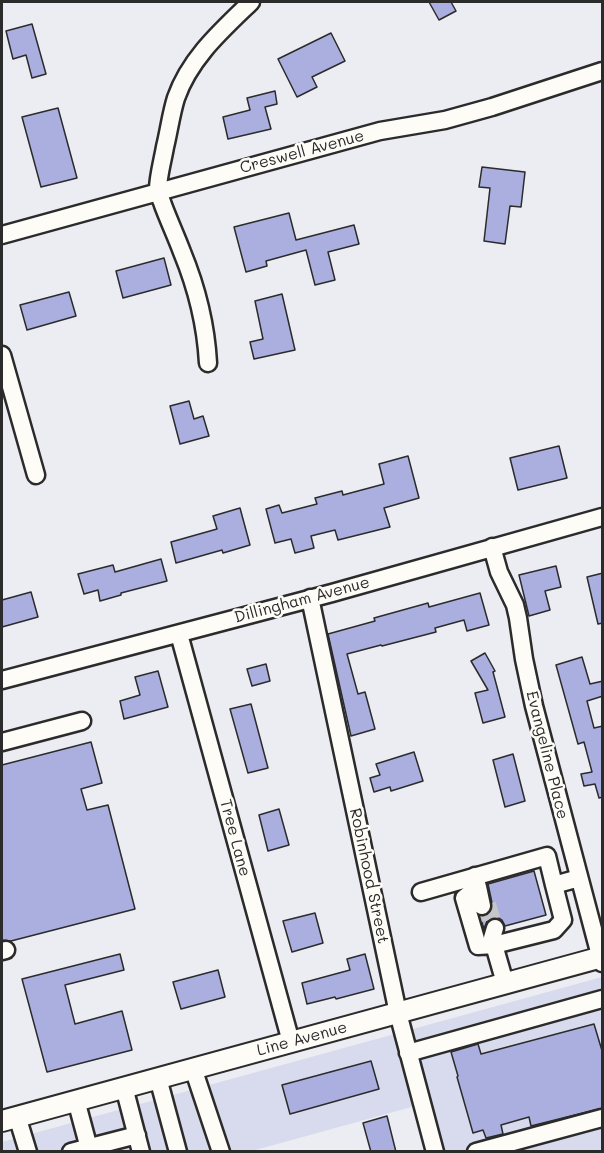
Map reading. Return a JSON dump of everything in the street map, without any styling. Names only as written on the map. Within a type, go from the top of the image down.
[{"type":"main road","name":"Line Avenue","points":[[9,1119],[505,983],[602,959]]},
{"type":"street","points":[[208,363],[199,304],[183,253],[158,192],[169,127],[181,86],[206,47],[251,2]]},
{"type":"street","name":"Creswell Avenue","points":[[2,235],[380,131],[445,120],[603,71]]},
{"type":"street","points":[[2,356],[36,475]]},
{"type":"street","name":"Dillingham Avenue","points":[[2,680],[179,634],[603,517]]},
{"type":"street","name":"Evangeline Place","points":[[492,547],[499,572],[515,605],[534,706],[602,959]]},
{"type":"street","name":"Robinhood Street","points":[[310,598],[398,1012],[435,1152]]},
{"type":"street","name":"Tree Lane","points":[[179,634],[291,1042]]},
{"type":"street","points":[[2,742],[82,721]]},
{"type":"street","points":[[547,856],[555,885],[563,920],[554,930],[491,935],[477,946],[464,898],[480,895],[547,856]]},
{"type":"street","points":[[555,885],[579,878]]},
{"type":"street","points":[[421,892],[480,895]]},
{"type":"street","points":[[491,935],[505,983]]},
{"type":"street","points":[[408,1053],[603,999]]},
{"type":"street","points":[[193,1068],[220,1152]]},
{"type":"street","points":[[158,1078],[178,1152]]},
{"type":"street","points":[[124,1087],[141,1152]]},
{"type":"street","points":[[76,1100],[90,1149]]},
{"type":"street","points":[[476,1152],[603,1118]]},
{"type":"street","points":[[9,1119],[28,1152]]},
{"type":"street","points":[[72,1152],[137,1135]]},
{"type":"shaded area","points":[[602,977],[602,1151],[427,1151],[415,1106],[252,1151],[2,1152],[2,1142]]},
{"type":"building","points":[[429,2],[451,2],[456,11],[439,20]]},
{"type":"building","points":[[32,24],[46,74],[32,78],[26,55],[13,59],[6,31]]},
{"type":"building","points":[[331,33],[345,61],[312,77],[317,87],[297,97],[278,59]]},
{"type":"building","points":[[275,91],[277,104],[265,107],[271,129],[228,139],[223,117],[250,110],[247,98]]},
{"type":"building","points":[[58,108],[77,178],[41,187],[22,117]]},
{"type":"building","points":[[482,167],[525,172],[521,207],[510,206],[505,244],[484,241],[490,188],[479,187]]},
{"type":"building","points":[[289,213],[296,240],[354,225],[359,244],[328,252],[335,280],[315,285],[306,250],[266,261],[267,266],[246,272],[234,227]]},
{"type":"building","points":[[164,258],[171,285],[123,298],[116,271]]},
{"type":"building","points":[[69,292],[76,316],[27,330],[20,305]]},
{"type":"building","points":[[282,294],[295,350],[254,359],[250,342],[263,339],[255,301]]},
{"type":"building","points":[[189,401],[194,419],[203,416],[209,436],[180,444],[170,406]]},
{"type":"building","points":[[559,446],[567,478],[518,490],[510,458]]},
{"type":"building","points":[[408,456],[419,498],[384,508],[390,527],[338,540],[335,530],[311,536],[314,548],[295,553],[291,539],[275,543],[266,509],[279,505],[282,513],[317,504],[315,498],[342,491],[343,495],[384,484],[379,464]]},
{"type":"building","points":[[240,508],[250,545],[176,563],[171,542],[217,529],[213,516]]},
{"type":"building","points":[[161,559],[167,581],[100,601],[98,590],[84,594],[78,574],[113,565],[115,572]]},
{"type":"building","points":[[556,566],[561,587],[545,591],[550,610],[529,616],[519,575]]},
{"type":"building","points":[[603,573],[603,623],[598,624],[587,577]]},
{"type":"building","points":[[31,592],[38,617],[2,627],[2,600]]},
{"type":"building","points":[[480,593],[489,625],[467,631],[464,620],[435,628],[436,632],[347,654],[358,694],[365,692],[375,729],[351,736],[328,634],[428,603],[429,607]]},
{"type":"building","points":[[485,653],[495,671],[493,672],[505,717],[483,723],[475,693],[488,690],[471,661]]},
{"type":"building","points":[[582,657],[590,684],[603,681],[603,696],[587,701],[594,728],[603,726],[603,797],[599,798],[595,784],[584,786],[581,774],[592,772],[584,742],[578,744],[556,665]]},
{"type":"building","points":[[266,664],[270,681],[252,686],[247,669]]},
{"type":"building","points":[[158,671],[168,707],[124,719],[120,701],[140,695],[135,677]]},
{"type":"building","points":[[251,704],[268,768],[248,773],[230,709]]},
{"type":"building","points":[[91,742],[102,783],[81,789],[87,810],[108,805],[135,909],[11,941],[2,940],[2,765]]},
{"type":"building","points":[[414,752],[423,781],[391,791],[390,787],[374,792],[370,778],[380,775],[376,764]]},
{"type":"building","points":[[513,754],[525,801],[505,807],[493,760]]},
{"type":"building","points":[[279,809],[289,845],[268,851],[259,815]]},
{"type":"building","points":[[534,871],[546,915],[505,926],[499,918],[493,918],[487,921],[484,929],[480,916],[489,914],[492,909],[488,884]]},
{"type":"building","points":[[315,913],[323,943],[292,952],[283,921]]},
{"type":"building","points":[[120,954],[124,970],[65,985],[75,1024],[122,1011],[132,1050],[47,1072],[22,979]]},
{"type":"building","points":[[365,954],[374,989],[307,1004],[302,983],[350,970],[347,959]]},
{"type":"building","points":[[218,970],[225,997],[181,1009],[173,982]]},
{"type":"building","points":[[594,1024],[603,1054],[603,1108],[531,1126],[529,1117],[501,1125],[503,1134],[486,1138],[483,1130],[473,1133],[451,1052],[478,1044],[481,1054]]},
{"type":"building","points":[[371,1061],[379,1089],[290,1114],[282,1085]]},
{"type":"building","points":[[387,1116],[396,1152],[371,1152],[363,1123]]},
{"type":"tunnel","points":[[488,904],[495,928]]},
{"type":"tunnel","points":[[476,907],[483,932]]}]
